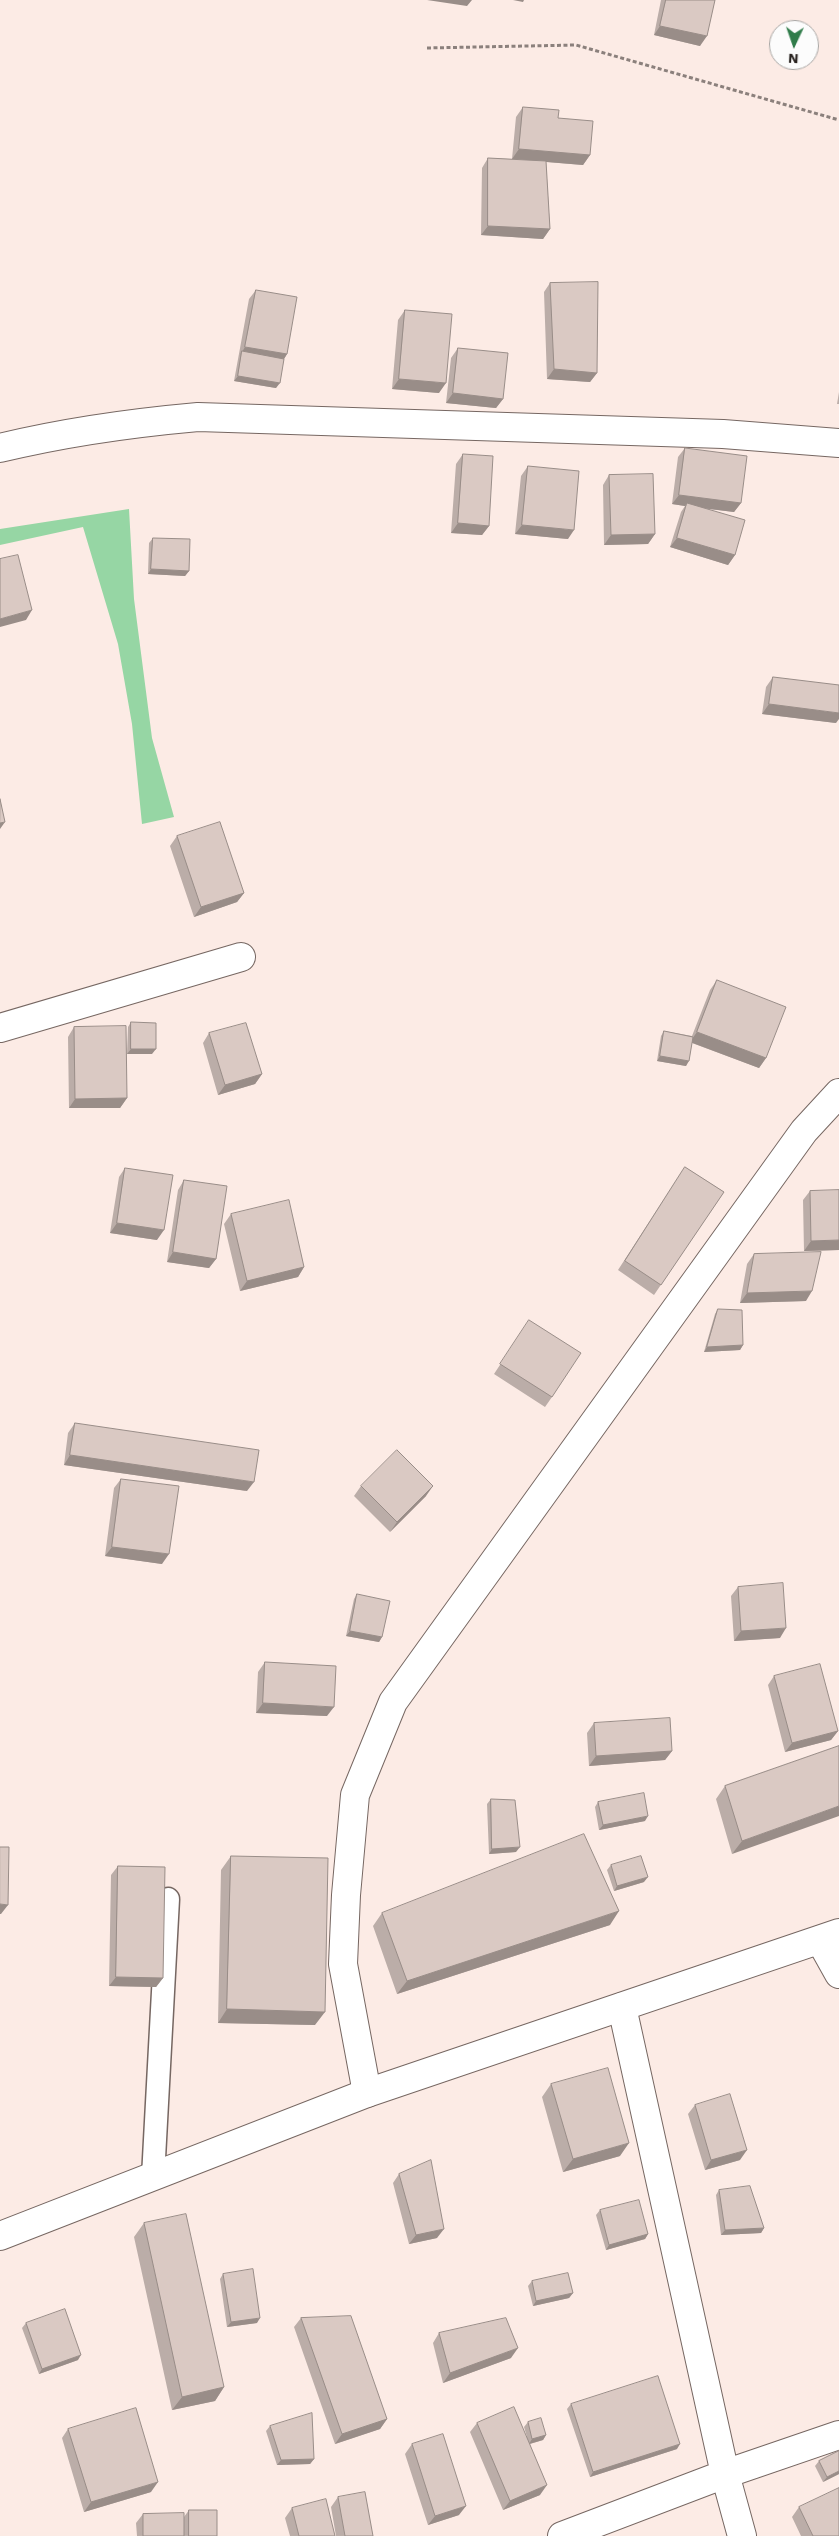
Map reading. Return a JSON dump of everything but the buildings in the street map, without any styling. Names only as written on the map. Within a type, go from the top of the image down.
[{"type":"street","points":[[0,448],[74,431],[137,422],[198,417],[723,434],[839,444]]},
{"type":"street","points":[[0,1028],[240,957]]},
{"type":"street","points":[[367,2093],[343,1964],[346,1895],[355,1795],[394,1702],[804,1132],[839,1093]]},
{"type":"street","points":[[0,2236],[367,2093],[829,1936],[839,1974]]},
{"type":"street","points":[[622,2007],[725,2474],[742,2536]]},
{"type":"street","points":[[562,2536],[725,2474],[839,2435]]},
{"type":"lane","points":[[153,2177],[168,1899]]},
{"type":"path","points":[[427,48],[576,45],[839,120]]},
{"type":"green space","points":[[129,509],[134,599],[152,738],[174,817],[142,824],[132,724],[118,644],[83,527],[0,545],[0,529]]}]
